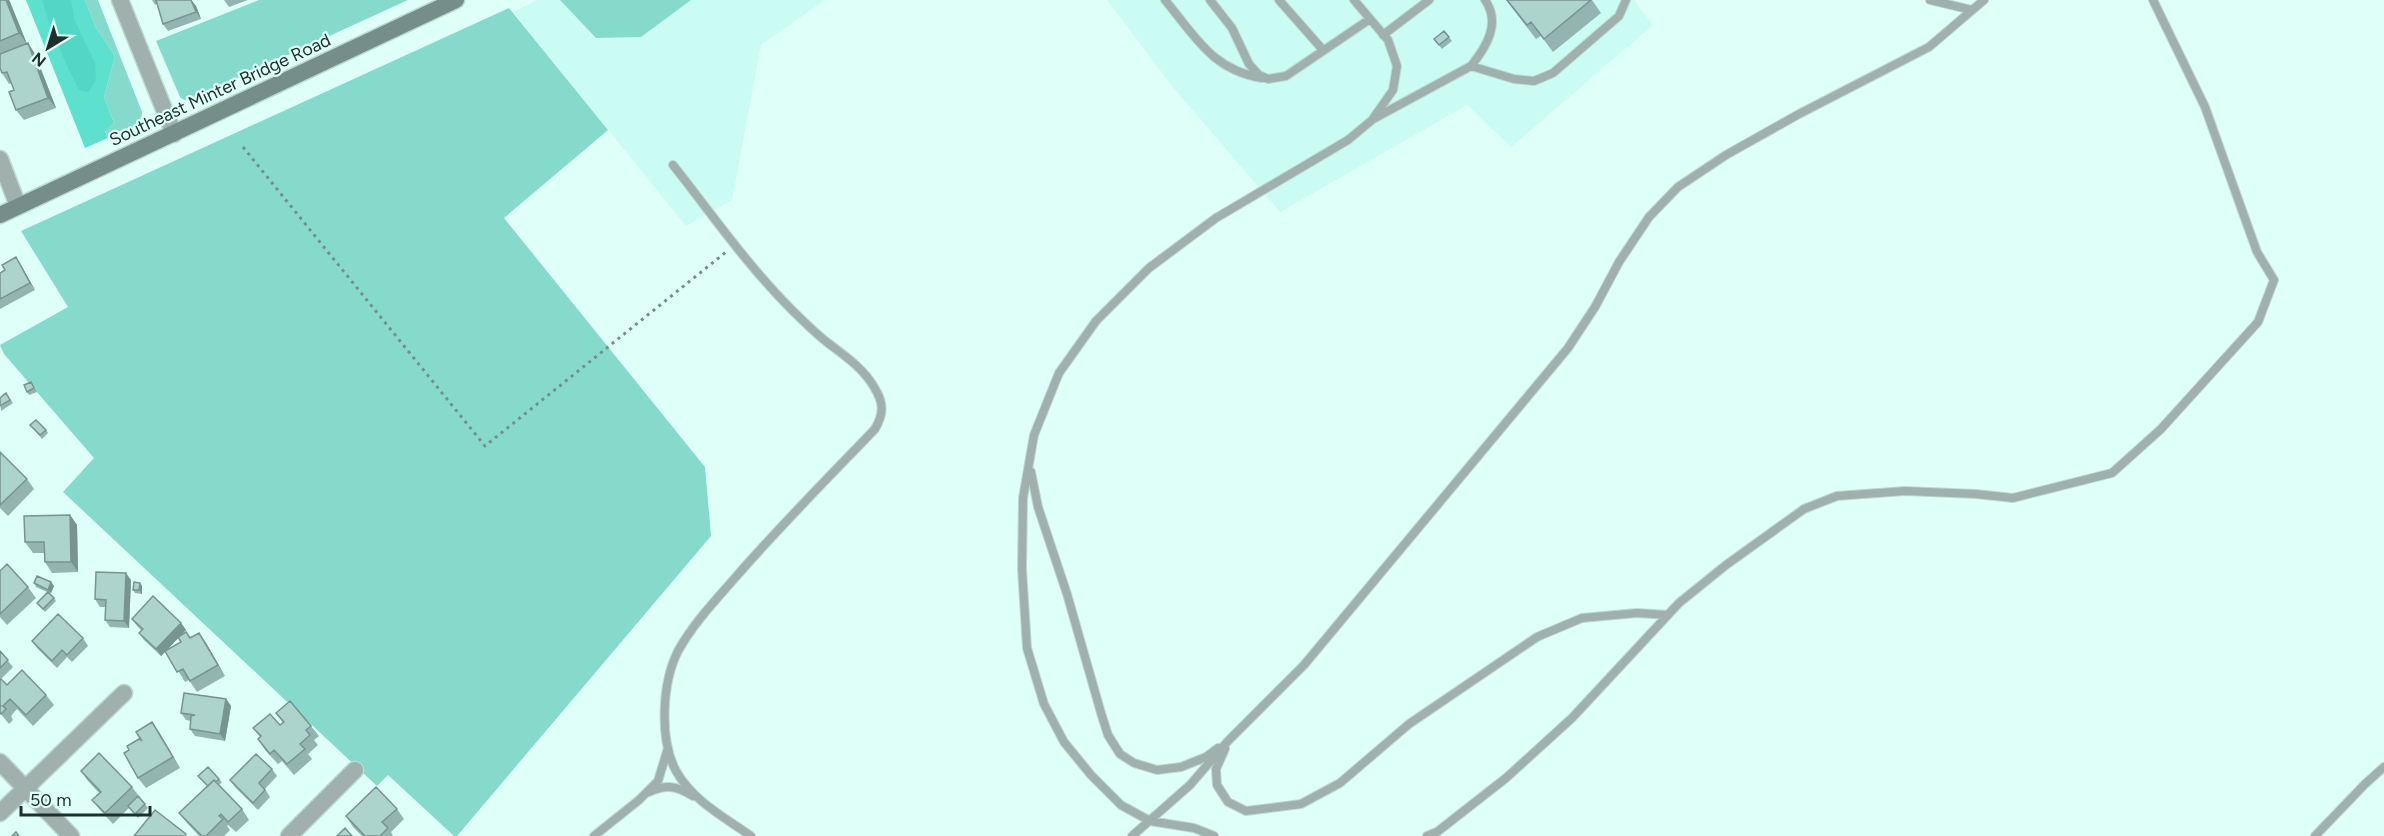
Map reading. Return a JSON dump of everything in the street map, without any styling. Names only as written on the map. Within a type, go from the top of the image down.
[{"type":"main road","name":"Southeast Minter Bridge Road","points":[[0,215],[174,135],[456,0]]},
{"type":"street","points":[[120,0],[174,135]]},
{"type":"street","points":[[0,159],[18,206]]},
{"type":"street","points":[[0,813],[124,693]]},
{"type":"street","points":[[0,762],[71,836]]},
{"type":"street","points":[[289,836],[355,770]]},
{"type":"lane","points":[[1165,0],[1221,64],[1246,76],[1268,79],[1286,76],[1370,18]]},
{"type":"lane","points":[[1210,0],[1232,28],[1249,64],[1259,75],[1268,79]]},
{"type":"lane","points":[[1279,0],[1323,50]]},
{"type":"lane","points":[[1354,0],[1388,40],[1397,66],[1393,90],[1372,120]]},
{"type":"lane","points":[[1383,35],[1429,0]]},
{"type":"lane","points":[[1214,836],[1194,828],[1150,821],[1121,805],[1091,775],[1064,742],[1044,704],[1027,648],[1023,592],[1023,498],[1034,435],[1059,373],[1096,321],[1149,268],[1216,218],[1348,140],[1372,120],[1471,66],[1482,52],[1493,28],[1490,8],[1485,0]]},
{"type":"lane","points":[[1471,66],[1534,81],[1553,74],[1619,16],[1626,0]]},
{"type":"lane","points":[[1930,0],[1972,10]]},
{"type":"lane","points":[[1132,836],[1190,785],[1228,741],[1304,665],[1568,348],[1595,307],[1619,262],[1649,217],[1671,195],[1726,155],[1799,114],[1929,47],[1984,0]]},
{"type":"lane","points":[[1427,836],[1437,832],[1531,756],[1572,718],[1679,603],[1725,564],[1804,509],[1837,496],[1905,491],[2013,498],[2112,473],[2161,429],[2258,322],[2274,280],[2257,252],[2205,107],[2153,0]]},
{"type":"lane","points":[[673,165],[735,244],[791,309],[860,370],[873,385],[882,401],[882,415],[875,429],[759,551],[695,624],[677,653],[664,703],[668,746],[676,770],[696,798]]},
{"type":"lane","points":[[1030,458],[1031,481],[1038,507],[1106,728],[1120,754],[1134,763],[1157,770],[1181,767],[1206,757],[1228,741]]},
{"type":"lane","points":[[1228,741],[1216,769],[1217,785],[1228,802],[1246,811],[1301,804],[1340,783],[1409,724],[1537,637],[1582,618],[1637,613],[1668,615]]},
{"type":"lane","points":[[594,836],[658,781],[668,746]]},
{"type":"lane","points":[[2315,836],[2384,767]]},
{"type":"lane","points":[[645,794],[659,788],[679,787],[752,836]]},
{"type":"path","points":[[243,147],[486,447],[735,244]]},
{"type":"shaded area","points":[[26,0],[85,0],[96,28],[115,56],[104,97],[114,123],[105,131],[108,138],[85,148]]},
{"type":"shaded area","points":[[42,0],[71,0],[75,21],[95,63],[96,80],[88,92],[79,90],[58,46]]},
{"type":"shaded area","points":[[85,0],[98,0],[142,112],[135,126],[108,138],[105,131],[114,123],[104,97],[115,56],[96,28]]},
{"type":"shaded area","points":[[259,0],[408,0],[192,99],[184,100],[180,97],[156,41]]},
{"type":"shaded area","points":[[537,0],[560,0],[596,38],[641,37],[691,0],[825,0],[761,45],[732,200],[686,226],[513,12]]},
{"type":"shaded area","points":[[560,0],[691,0],[641,37],[596,38]]},
{"type":"shaded area","points":[[1107,0],[1634,0],[1653,25],[1511,147],[1467,105],[1280,212],[1172,86]]},
{"type":"shaded area","points":[[509,8],[608,130],[504,218],[705,467],[711,536],[457,836],[454,836],[388,775],[377,786],[63,492],[94,458],[4,354],[0,345],[68,307],[21,231]]},
{"type":"building","points":[[0,0],[6,0],[19,33],[0,41]]},
{"type":"building","points":[[156,0],[191,0],[196,12],[163,24]]},
{"type":"building","points":[[1507,0],[1591,0],[1544,39],[1531,22],[1527,25]]},
{"type":"building","points":[[1444,31],[1449,37],[1439,45],[1434,39]]},
{"type":"building","points":[[28,43],[48,98],[16,110],[9,92],[14,90],[7,72],[2,73],[0,68],[0,54]]},
{"type":"building","points":[[16,257],[30,283],[0,299],[0,273],[5,270],[2,265]]},
{"type":"building","points":[[31,382],[34,388],[27,392],[24,385]]},
{"type":"building","points":[[6,393],[10,400],[0,406],[0,398]]},
{"type":"building","points":[[36,420],[46,430],[40,435],[30,425]]},
{"type":"building","points":[[0,452],[27,479],[0,505]]},
{"type":"building","points":[[70,515],[71,562],[45,562],[44,542],[25,542],[24,516]]},
{"type":"building","points":[[7,564],[28,587],[0,614],[0,571]]},
{"type":"building","points":[[96,572],[126,573],[124,621],[105,620],[106,600],[95,599]]},
{"type":"building","points":[[37,576],[51,582],[48,590],[34,583]]},
{"type":"building","points":[[134,582],[140,583],[139,590],[133,590]]},
{"type":"building","points":[[48,592],[54,598],[43,609],[37,603]]},
{"type":"building","points":[[153,596],[181,623],[156,649],[139,633],[143,629],[132,619]]},
{"type":"building","points":[[58,614],[83,638],[67,655],[62,650],[52,661],[32,641]]},
{"type":"building","points":[[186,632],[190,638],[199,633],[218,665],[190,681],[183,669],[177,672],[165,651],[181,642],[178,637]]},
{"type":"building","points":[[0,651],[8,660],[0,668]]},
{"type":"building","points":[[22,670],[46,695],[26,715],[10,699],[3,706],[6,709],[1,714],[0,680],[7,685]]},
{"type":"building","points":[[184,693],[226,699],[220,734],[190,729],[191,716],[195,715],[181,713]]},
{"type":"building","points":[[290,701],[311,726],[306,730],[310,735],[300,744],[305,749],[287,764],[274,750],[270,754],[258,739],[261,736],[253,728],[270,714],[280,725],[284,722],[276,713]]},
{"type":"building","points":[[152,722],[173,757],[138,778],[124,753],[129,750],[127,746],[139,739],[142,741],[136,732]]},
{"type":"building","points":[[99,753],[132,787],[105,813],[92,800],[101,792],[81,771]]},
{"type":"building","points":[[256,754],[272,769],[259,783],[265,790],[253,803],[230,780]]},
{"type":"building","points":[[208,767],[219,779],[216,782],[214,780],[208,786],[198,776]]},
{"type":"building","points":[[214,780],[242,809],[228,822],[221,814],[219,816],[223,819],[206,836],[202,836],[179,813]]},
{"type":"building","points":[[376,787],[397,809],[382,822],[388,828],[380,836],[365,836],[346,816]]},
{"type":"building","points":[[138,796],[145,804],[135,814],[128,806]]},
{"type":"building","points":[[155,810],[186,834],[185,836],[134,836]]},
{"type":"building","points":[[345,828],[352,836],[337,836]]}]
